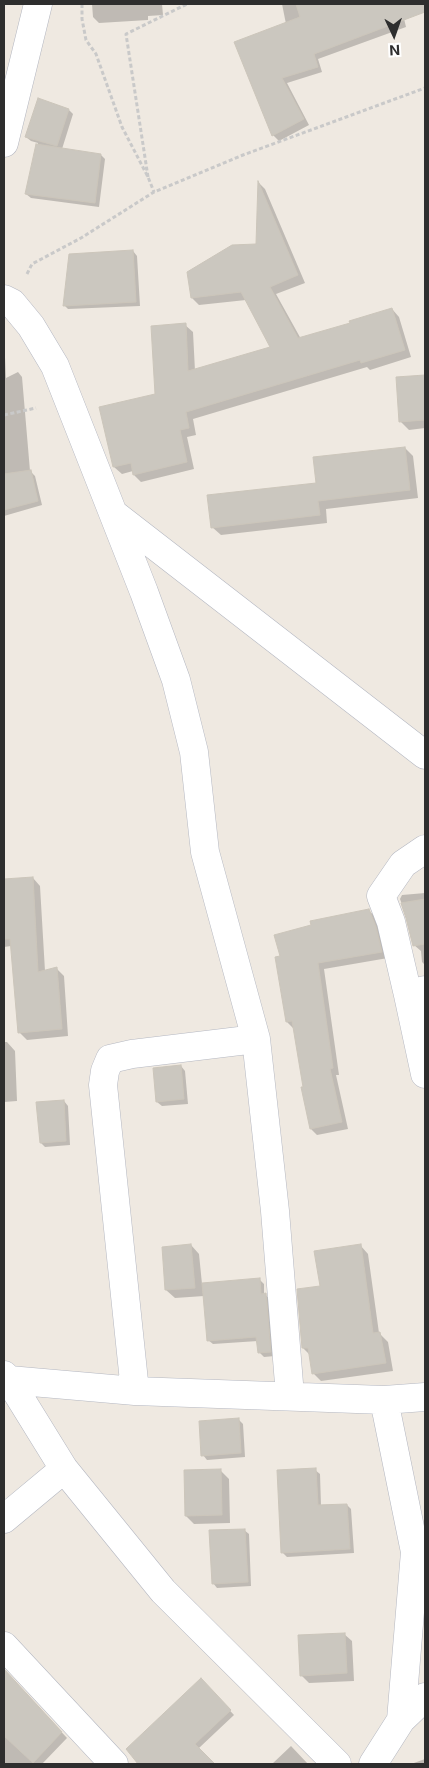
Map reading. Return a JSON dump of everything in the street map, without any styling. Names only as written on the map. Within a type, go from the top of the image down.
[{"type":"street","points":[[4,143],[38,4]]},
{"type":"street","points":[[8,301],[31,326],[56,366],[144,592],[176,680],[194,752],[205,852],[256,1039],[276,1211],[290,1396]]},
{"type":"street","points":[[113,513],[425,755]]},
{"type":"street","points":[[425,849],[403,864],[381,896],[416,992],[425,1074]]},
{"type":"street","points":[[136,1391],[103,1085],[105,1071],[110,1059],[132,1054],[256,1039]]},
{"type":"street","points":[[6,1378],[136,1391],[384,1400],[425,1397]]},
{"type":"street","points":[[6,1378],[64,1469],[164,1591],[337,1764]]},
{"type":"street","points":[[384,1400],[415,1552],[401,1720]]},
{"type":"street","points":[[4,1519],[64,1469]]},
{"type":"street","points":[[4,1646],[114,1764]]},
{"type":"street","points":[[374,1764],[401,1720],[425,1697]]},
{"type":"path","points":[[82,4],[82,19],[86,40],[99,62],[122,127],[154,192]]},
{"type":"path","points":[[148,177],[126,34],[187,4]]},
{"type":"path","points":[[8,301],[32,264],[81,238],[154,192],[243,155],[425,88]]},
{"type":"building","points":[[296,4],[425,4],[425,12],[314,54],[318,67],[282,78],[304,119],[272,136],[234,42],[300,17]]},
{"type":"building","points":[[38,98],[69,109],[57,146],[25,137]]},
{"type":"building","points":[[36,144],[101,154],[95,203],[25,194]]},
{"type":"building","points":[[258,181],[298,275],[270,287],[298,338],[350,323],[349,321],[392,308],[405,350],[361,363],[360,360],[186,412],[189,428],[180,430],[187,462],[133,475],[131,463],[113,467],[99,407],[155,394],[151,326],[186,323],[188,371],[270,347],[241,292],[191,298],[187,272],[232,245],[256,244]]},
{"type":"building","points":[[133,250],[136,302],[63,306],[69,254]]},
{"type":"building","points":[[425,375],[425,420],[399,422],[396,377]]},
{"type":"building","points":[[405,447],[410,490],[318,501],[320,515],[211,528],[207,495],[316,483],[313,457]]},
{"type":"building","points":[[31,470],[38,501],[4,510],[4,474]]},
{"type":"building","points":[[33,877],[38,972],[57,967],[62,1029],[18,1033],[10,939],[4,939],[4,879]]},
{"type":"building","points":[[425,899],[425,944],[413,946],[401,903]]},
{"type":"building","points":[[369,909],[382,952],[318,963],[333,1068],[330,1069],[342,1122],[310,1129],[301,1087],[303,1087],[292,1021],[286,1022],[275,957],[280,956],[274,935],[311,925],[310,921]]},
{"type":"building","points":[[181,1065],[184,1099],[156,1102],[153,1068]]},
{"type":"building","points":[[64,1100],[66,1141],[40,1143],[36,1102]]},
{"type":"building","points":[[191,1244],[195,1288],[165,1290],[162,1247]]},
{"type":"building","points":[[361,1244],[373,1333],[380,1332],[386,1363],[312,1374],[308,1348],[302,1348],[297,1289],[320,1286],[314,1251]]},
{"type":"building","points":[[260,1278],[261,1294],[266,1293],[271,1352],[258,1353],[256,1337],[207,1341],[202,1283]]},
{"type":"building","points":[[239,1418],[241,1453],[201,1456],[199,1421]]},
{"type":"building","points":[[316,1468],[318,1505],[347,1504],[350,1549],[281,1553],[277,1470]]},
{"type":"building","points":[[221,1469],[222,1515],[185,1516],[184,1470]]},
{"type":"building","points":[[245,1529],[248,1582],[212,1584],[209,1530]]},
{"type":"building","points":[[345,1633],[347,1673],[300,1676],[298,1635]]},
{"type":"building","points":[[4,1669],[62,1732],[33,1763],[4,1736]]},
{"type":"building","points":[[201,1678],[231,1710],[195,1744],[215,1764],[138,1764],[126,1749]]}]
